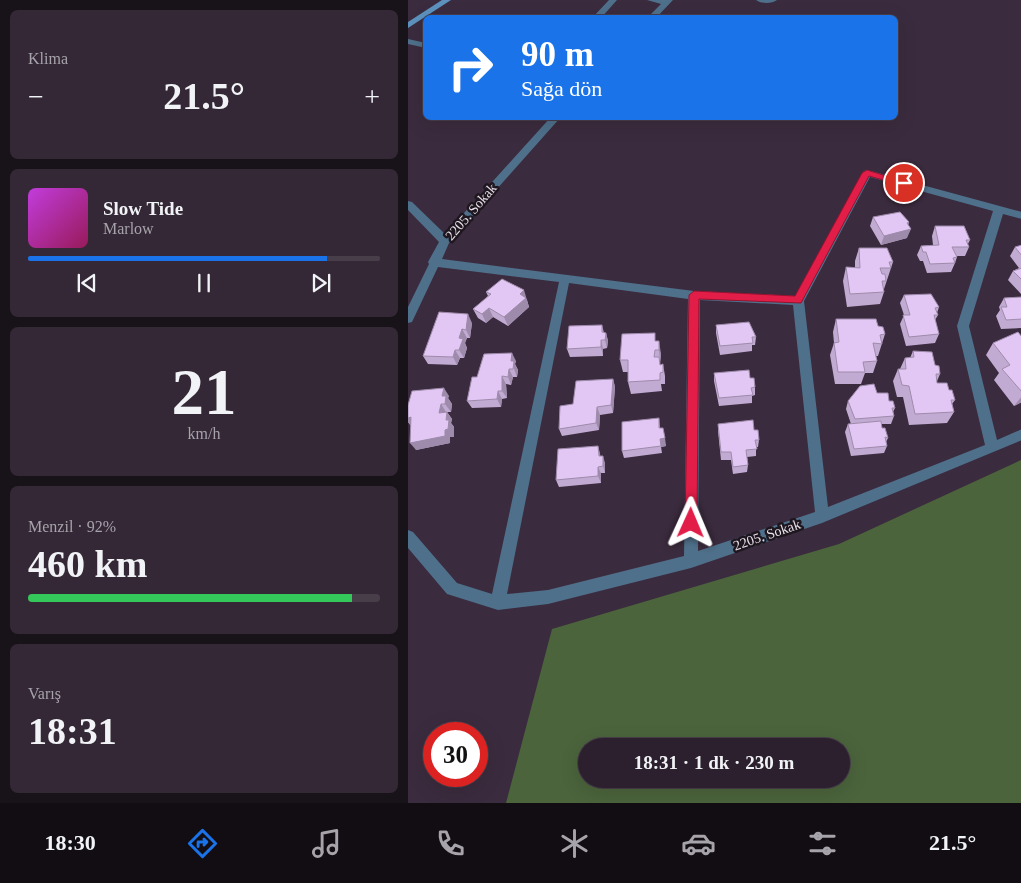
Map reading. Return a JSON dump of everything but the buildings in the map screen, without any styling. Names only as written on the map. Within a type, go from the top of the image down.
[{"type":"street","points":[[427,15],[448,0]]},
{"type":"street","points":[[599,15],[613,0]]},
{"type":"street","points":[[651,0],[668,1]]},
{"type":"street","points":[[760,0],[773,0]]},
{"type":"street","points":[[654,15],[668,1]]},
{"type":"street","points":[[408,26],[423,18]]},
{"type":"street","points":[[408,41],[423,45]]},
{"type":"street","name":"2205. Sokak","points":[[408,320],[444,241],[553,120]]},
{"type":"street","points":[[822,516],[798,300],[867,173],[1022,216]]},
{"type":"street","points":[[408,204],[444,241]]},
{"type":"street","points":[[992,448],[963,326],[999,209]]},
{"type":"street","points":[[434,262],[694,295],[798,300]]},
{"type":"street","points":[[498,603],[565,278]]},
{"type":"street","points":[[691,561],[694,295]]},
{"type":"street","name":"2205. Sokak","points":[[408,537],[452,589],[498,603],[548,597],[691,561],[822,516],[992,448],[1022,434]]},
{"type":"green space","points":[[1021,460],[1021,803],[506,803],[552,629],[839,544]]},
{"type":"route","points":[[691,523],[694,295],[798,300],[867,173],[904,183]]}]
